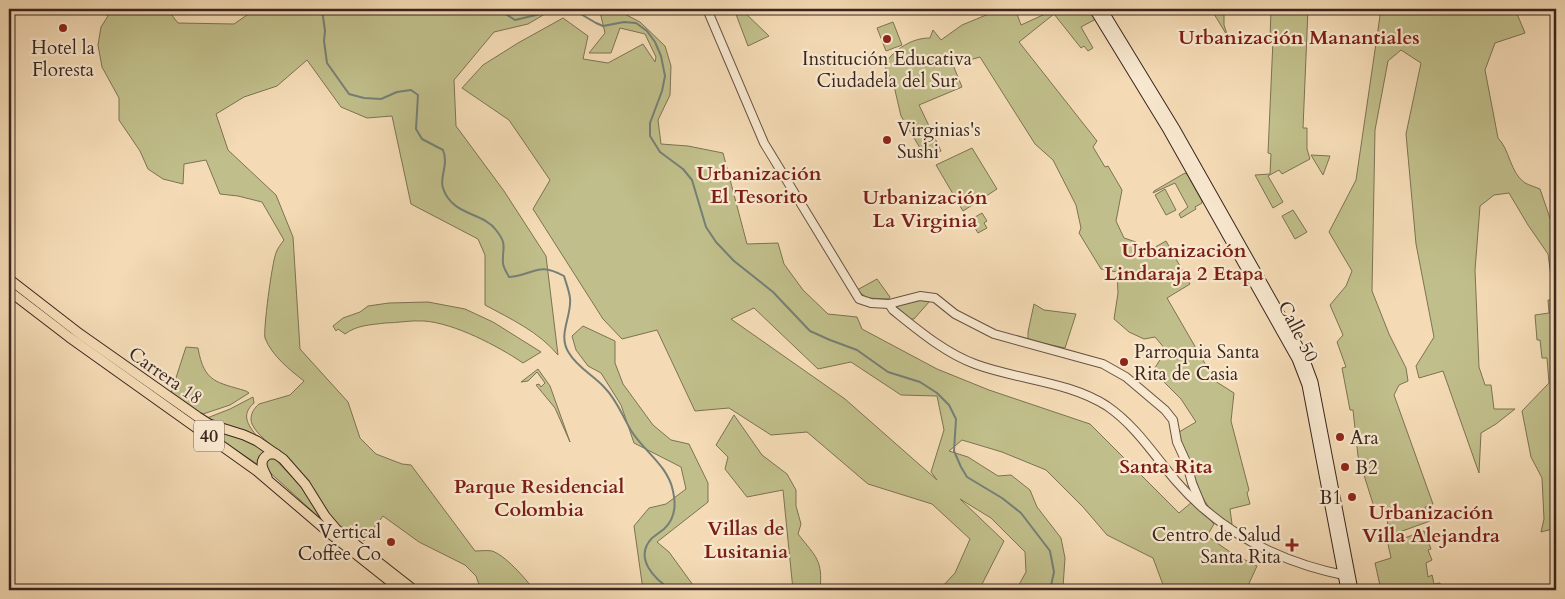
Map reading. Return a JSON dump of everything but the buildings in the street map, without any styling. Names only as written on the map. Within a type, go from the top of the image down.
[{"type":"main road","name":"Calle 50","points":[[1094,9],[1168,130],[1298,359],[1307,385],[1347,576],[1353,590]]},
{"type":"main road","name":"Calle 50","points":[[1102,9],[1174,127],[1303,355],[1314,382],[1347,576],[1346,590]]},
{"type":"main road","name":"Carrera 18","points":[[9,279],[80,334],[198,417],[219,428],[244,435],[276,454],[305,484],[336,529],[414,590]]},
{"type":"main road","name":"Carrera 18","points":[[9,291],[69,337],[267,478],[332,536],[401,590]]},
{"type":"main road","points":[[267,478],[261,464],[262,460],[269,454],[276,454]]},
{"type":"street","points":[[707,9],[764,143],[859,299],[889,304],[920,296],[935,298],[955,314],[994,334],[1104,364],[1126,377],[1165,410],[1173,420],[1177,442],[1202,507]]},
{"type":"street","points":[[889,304],[893,310],[932,340],[974,364],[1079,392],[1107,406],[1126,420],[1175,479],[1202,507],[1226,527],[1257,546],[1276,554],[1321,570],[1347,576]]},
{"type":"shaded area","points":[[100,9],[167,9],[178,23],[234,24],[247,15],[248,9],[550,9],[550,11],[528,24],[494,32],[454,80],[456,126],[504,191],[546,256],[558,355],[542,339],[515,321],[485,305],[485,255],[478,239],[411,204],[392,116],[367,118],[341,107],[307,60],[277,86],[244,97],[216,114],[228,150],[276,195],[293,237],[300,349],[348,402],[360,438],[376,454],[402,464],[411,465],[475,551],[492,551],[497,553],[515,568],[534,590],[481,590],[476,576],[465,565],[419,542],[383,516],[364,541],[362,538],[357,541],[339,527],[286,461],[254,428],[251,419],[252,413],[259,404],[290,395],[304,381],[277,357],[265,338],[272,269],[279,246],[284,240],[262,202],[220,194],[206,160],[184,164],[183,184],[163,179],[148,169],[140,151],[119,120],[119,98],[102,67],[98,45],[101,27],[108,16]]},
{"type":"shaded area","points":[[615,9],[640,22],[665,46],[671,66],[670,95],[658,120],[661,144],[688,146],[723,153],[747,244],[778,243],[784,264],[803,290],[828,314],[857,317],[862,329],[937,369],[989,390],[1090,424],[1179,513],[1192,502],[1214,524],[1207,536],[1233,554],[1257,566],[1246,590],[1165,590],[1153,558],[1107,535],[1083,507],[1046,470],[1002,452],[962,440],[949,451],[968,457],[998,476],[1011,475],[1030,490],[1037,507],[1061,538],[1065,558],[1064,590],[1016,590],[1026,572],[1025,552],[991,518],[960,499],[1004,541],[979,590],[939,590],[955,573],[970,539],[932,504],[868,484],[807,432],[771,435],[729,408],[695,411],[657,330],[622,339],[603,319],[533,209],[550,180],[509,120],[462,88],[483,65],[563,18],[588,36],[583,59],[608,63],[643,44],[655,62],[656,57],[645,34],[620,28],[611,53],[589,53],[605,33],[600,12]],"holes":[[[754,308],[818,369],[851,362],[901,395],[937,396],[944,430],[931,472],[937,480],[845,399],[731,319]]]},
{"type":"shaded area","points":[[734,9],[741,9],[769,36],[748,46]]},
{"type":"shaded area","points":[[1056,9],[1089,9],[1096,19],[1081,27],[1093,48],[1088,51],[1084,46],[1081,48],[1054,14],[1019,42],[1097,141],[1093,147],[1105,167],[1108,166],[1122,190],[1116,221],[1124,238],[1136,242],[1143,254],[1166,241],[1190,284],[1167,298],[1215,381],[1234,393],[1231,421],[1249,490],[1247,493],[1250,504],[1230,509],[1232,524],[1226,523],[1208,506],[1201,495],[1181,442],[1179,432],[1196,422],[1181,399],[1153,371],[1166,350],[1155,337],[1144,339],[1129,332],[1114,319],[1118,293],[1117,272],[1101,269],[1079,233],[1081,228],[1076,205],[1053,160],[1035,144],[980,57],[953,65],[962,87],[919,105],[941,151],[926,158],[901,116],[894,86],[884,64],[904,45],[916,40],[930,38],[933,30],[941,40],[962,25],[991,13],[1017,14],[1021,25]]},
{"type":"shaded area","points":[[1211,9],[1224,9],[1224,25],[1228,37]]},
{"type":"shaded area","points":[[1271,9],[1308,9],[1303,128],[1307,128],[1307,149],[1310,159],[1282,174],[1279,170],[1268,176],[1283,202],[1273,208],[1255,175],[1270,174],[1271,154],[1268,153],[1273,40],[1270,40]]},
{"type":"shaded area","points":[[1381,9],[1515,9],[1525,33],[1495,43],[1485,70],[1498,138],[1520,179],[1540,189],[1551,221],[1556,223],[1556,291],[1553,292],[1548,254],[1509,193],[1494,195],[1480,206],[1475,270],[1479,367],[1485,385],[1491,385],[1494,409],[1515,409],[1481,433],[1479,473],[1443,371],[1419,378],[1416,366],[1434,337],[1416,244],[1406,134],[1421,63],[1401,50],[1388,61],[1375,130],[1372,291],[1389,334],[1406,368],[1408,381],[1399,385],[1394,395],[1433,504],[1425,507],[1430,521],[1394,534],[1393,532],[1389,533],[1385,505],[1374,507],[1358,456],[1353,410],[1350,410],[1342,368],[1346,367],[1337,342],[1343,335],[1330,305],[1346,286],[1352,271],[1329,232],[1356,180]]},
{"type":"shaded area","points":[[893,22],[902,45],[886,51],[877,28]]},
{"type":"shaded area","points":[[972,148],[997,189],[963,211],[936,165]]},
{"type":"shaded area","points":[[1311,155],[1330,156],[1323,175]]},
{"type":"shaded area","points":[[1185,173],[1202,203],[1181,218],[1179,214],[1188,207],[1175,183],[1153,193]]},
{"type":"shaded area","points":[[1165,189],[1176,210],[1166,215],[1155,195]]},
{"type":"shaded area","points":[[1293,210],[1307,232],[1295,239],[1282,216]]},
{"type":"shaded area","points":[[982,213],[987,221],[984,223],[987,228],[978,233],[970,220]]},
{"type":"shaded area","points":[[877,279],[890,297],[889,299],[867,298],[857,290]]},
{"type":"shaded area","points":[[922,300],[929,302],[914,319],[911,319],[895,306]]},
{"type":"shaded area","points":[[1548,300],[1556,300],[1556,528],[1541,532],[1544,519],[1542,478],[1531,457],[1522,411],[1549,383],[1547,358],[1542,358],[1540,340],[1537,340],[1535,315],[1549,313]]},
{"type":"shaded area","points":[[428,302],[465,309],[493,322],[541,352],[523,363],[475,336],[449,326],[424,321],[369,325],[359,327],[345,334],[338,329],[336,331],[333,326],[343,318],[360,312],[368,306],[389,303]]},
{"type":"shaded area","points":[[1034,304],[1044,310],[1076,314],[1065,348],[1028,340]]},
{"type":"shaded area","points":[[583,326],[615,341],[615,363],[623,384],[653,425],[671,440],[689,444],[708,483],[708,502],[657,542],[669,552],[693,585],[705,586],[707,590],[643,590],[634,526],[649,508],[666,504],[686,489],[681,467],[634,443],[621,405],[601,373],[588,366],[576,350],[572,336]]},
{"type":"shaded area","points":[[186,347],[198,348],[204,368],[213,379],[249,393],[230,405],[200,415],[171,393]]},
{"type":"shaded area","points":[[538,369],[550,386],[570,442],[555,408],[536,385],[539,384],[541,387],[545,383],[537,372],[528,381],[521,382]]},
{"type":"shaded area","points":[[253,397],[254,403],[247,412],[247,417],[250,426],[259,439],[207,418],[230,409]]},
{"type":"shaded area","points":[[734,415],[762,455],[787,474],[796,490],[796,506],[801,524],[798,534],[817,559],[821,580],[820,590],[793,590],[783,490],[747,497],[725,469],[728,457],[716,445]]},
{"type":"shaded area","points":[[202,427],[243,438],[267,453],[260,466]]},
{"type":"shaded area","points":[[273,457],[301,486],[325,521],[266,469],[264,462]]},
{"type":"shaded area","points":[[1424,531],[1431,549],[1428,550],[1432,560],[1426,563],[1428,577],[1432,575],[1434,584],[1440,583],[1442,589],[1397,590],[1396,587],[1381,590],[1375,563],[1391,558],[1388,544]]},
{"type":"waterway","points":[[322,9],[327,63],[349,94],[364,98],[381,99],[397,92],[411,90],[418,95],[416,129],[422,139],[443,150],[445,161],[442,184],[447,197],[460,209],[490,224],[500,235],[504,246],[503,265],[509,277],[542,269],[564,276],[570,298],[564,339],[569,353],[576,363],[609,392],[632,432],[661,467],[670,482],[673,491],[674,511],[668,525],[652,538],[647,546],[645,561],[653,574],[672,590]]},
{"type":"waterway","points":[[498,9],[515,20],[561,9],[579,13],[603,26],[624,22],[636,23],[647,31],[655,42],[661,56],[665,76],[662,91],[650,123],[650,136],[660,152],[683,169],[692,180],[706,227],[716,242],[734,261],[773,292],[810,331],[857,350],[888,372],[920,382],[937,393],[949,405],[956,419],[954,451],[961,467],[967,477],[1002,498],[1021,513],[1050,551],[1054,572],[1050,590]]},
{"type":"place","name":"Hotel la Floresta","points":[[63,28]]},
{"type":"place","name":"Institución Educativa Ciudadela del Sur","points":[[887,39]]},
{"type":"place","name":"Virginias's Sushi","points":[[887,140]]},
{"type":"place","name":"Parroquia Santa Rita de Casia","points":[[1124,362]]},
{"type":"place","name":"Ara","points":[[1340,437]]},
{"type":"place","name":"B2","points":[[1345,467]]},
{"type":"place","name":"B1","points":[[1352,497]]},
{"type":"place","name":"Vertical Coffee Co","points":[[391,542]]},
{"type":"place","name":"Centro de Salud Santa Rita","points":[[1292,545]]},
{"type":"district","name":"Urbanización Manantiales","points":[[1299,37]]},
{"type":"district","name":"Urbanización El Tesorito","points":[[759,184]]},
{"type":"district","name":"Urbanización La Virginia","points":[[925,208]]},
{"type":"district","name":"Urbanización Lindaraja 2 Etapa","points":[[1184,262]]},
{"type":"district","name":"Santa Rita","points":[[1166,466]]},
{"type":"district","name":"Parque Residencial Colombia","points":[[539,498]]},
{"type":"district","name":"Urbanización Villa Alejandra","points":[[1431,524]]},
{"type":"district","name":"Villas de Lusitania","points":[[746,540]]}]
